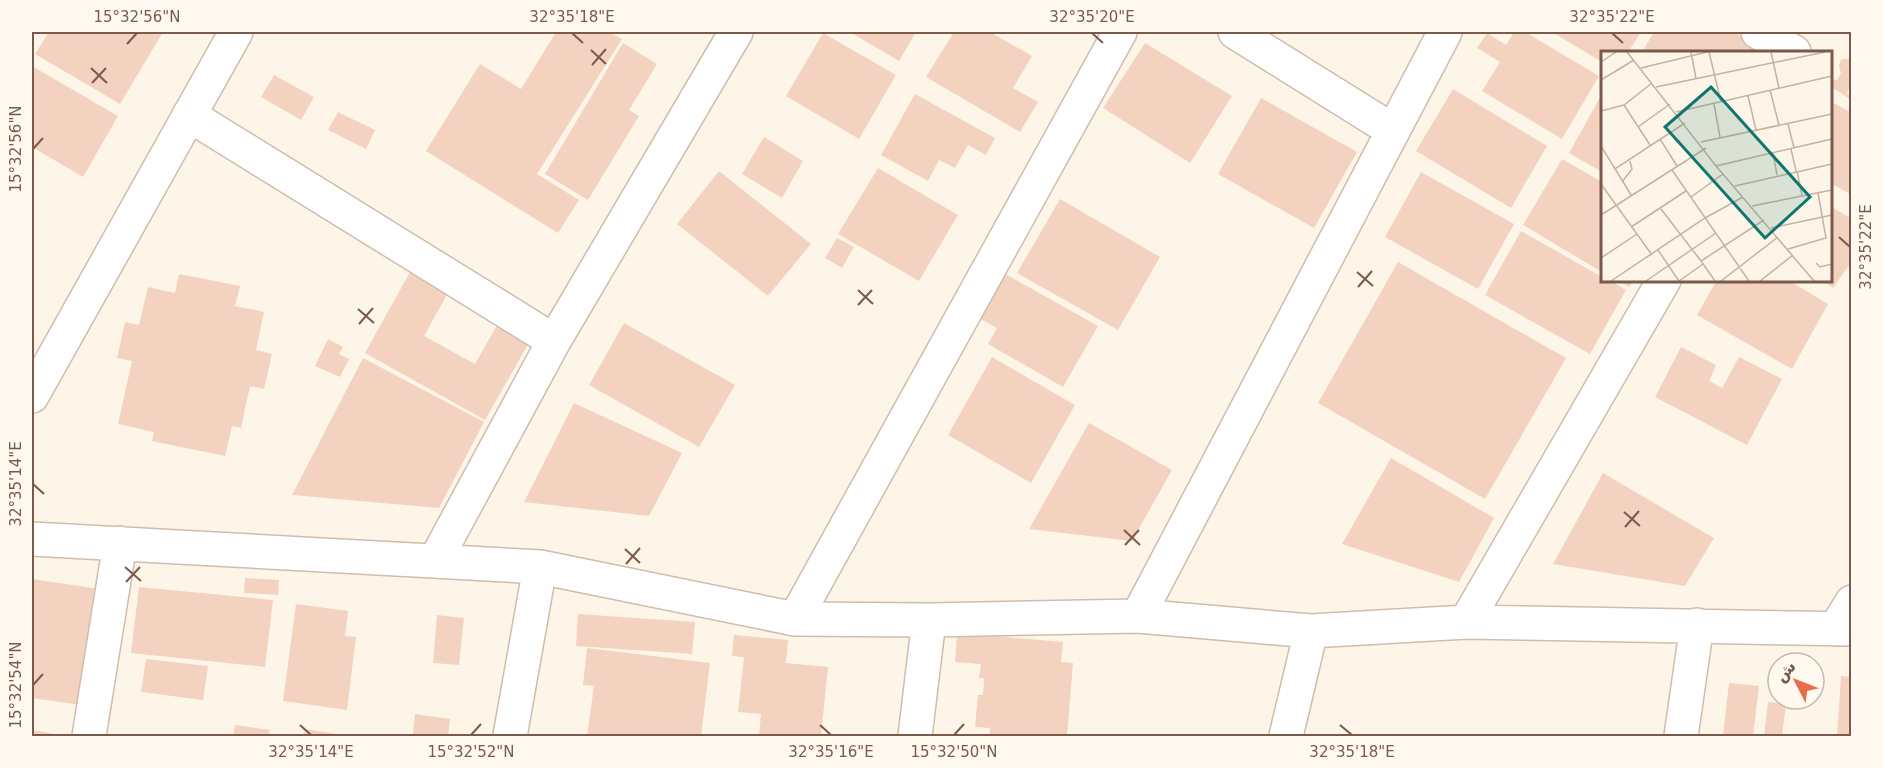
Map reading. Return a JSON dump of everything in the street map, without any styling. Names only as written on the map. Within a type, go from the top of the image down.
[{"type":"street","points":[[32,396],[236,32]]},
{"type":"street","points":[[435,561],[554,341],[736,32]]},
{"type":"street","points":[[795,619],[1120,32]]},
{"type":"street","points":[[1235,32],[1392,130]]},
{"type":"street","points":[[1138,616],[1445,32]]},
{"type":"street","points":[[1758,32],[1793,51]]},
{"type":"street","points":[[1796,51],[1810,32]]},
{"type":"street","points":[[189,115],[554,341]]},
{"type":"street","points":[[1466,622],[1663,282]]},
{"type":"street","points":[[32,539],[540,567],[795,619],[929,620],[1138,616],[1311,631],[1466,622],[1697,625],[1846,620]]},
{"type":"street","points":[[89,736],[120,543]]},
{"type":"street","points":[[510,736],[540,567]]},
{"type":"street","points":[[915,736],[929,620]]},
{"type":"street","points":[[1681,736],[1697,625]]},
{"type":"street","points":[[1286,736],[1311,631]]},
{"type":"building","points":[[49,32],[163,32],[120,104],[35,54]]},
{"type":"building","points":[[556,32],[609,32],[622,39],[537,174],[579,200],[558,233],[426,151],[480,64],[521,89]]},
{"type":"building","points":[[850,32],[916,32],[899,61]]},
{"type":"building","points":[[954,32],[990,32],[1032,56],[1013,88],[1038,102],[1020,132],[926,77]]},
{"type":"building","points":[[1514,32],[1525,32],[1599,76],[1562,139],[1482,91],[1500,62],[1477,48],[1487,33],[1506,45]]},
{"type":"building","points":[[1552,32],[1641,32],[1629,51],[1601,51],[1601,61]]},
{"type":"building","points":[[1654,32],[1734,32],[1768,51],[1643,51]]},
{"type":"building","points":[[823,33],[896,75],[859,139],[786,96]]},
{"type":"building","points":[[623,43],[657,64],[629,110],[639,116],[588,200],[545,174]]},
{"type":"building","points":[[1145,43],[1232,96],[1190,163],[1103,108]]},
{"type":"building","points":[[1850,47],[1852,82],[1847,93],[1850,99],[1832,87],[1832,79],[1837,80],[1841,73],[1839,66],[1841,59],[1849,59]]},
{"type":"building","points":[[32,66],[118,116],[83,177],[32,147]]},
{"type":"building","points":[[274,75],[314,97],[301,120],[261,97]]},
{"type":"building","points":[[1453,89],[1547,146],[1511,208],[1416,151]]},
{"type":"building","points":[[915,94],[995,138],[986,155],[968,145],[955,168],[939,160],[928,181],[881,155]]},
{"type":"building","points":[[1601,96],[1601,171],[1569,153]]},
{"type":"building","points":[[1261,98],[1357,152],[1314,228],[1218,174]]},
{"type":"building","points":[[1832,102],[1852,113],[1852,195],[1832,184]]},
{"type":"building","points":[[338,112],[375,130],[366,149],[328,130]]},
{"type":"building","points":[[764,137],[803,161],[782,198],[742,174]]},
{"type":"building","points":[[1562,159],[1601,181],[1601,271],[1523,225]]},
{"type":"building","points":[[878,168],[958,215],[919,281],[838,234]]},
{"type":"building","points":[[719,171],[811,244],[768,296],[677,224]]},
{"type":"building","points":[[1421,172],[1514,224],[1478,289],[1385,237]]},
{"type":"building","points":[[1060,199],[1160,257],[1118,330],[1017,273]]},
{"type":"building","points":[[1832,207],[1852,219],[1852,261],[1833,288],[1825,282],[1832,282]]},
{"type":"building","points":[[1521,231],[1601,276],[1601,282],[1612,282],[1626,290],[1590,354],[1485,295]]},
{"type":"building","points":[[837,238],[854,247],[842,268],[825,258]]},
{"type":"building","points":[[1398,262],[1566,358],[1485,499],[1318,403]]},
{"type":"building","points":[[410,272],[448,293],[424,336],[475,364],[499,322],[531,339],[485,420],[365,353]]},
{"type":"building","points":[[1002,272],[1098,326],[1063,387],[988,344],[997,328],[977,317]]},
{"type":"building","points":[[179,274],[240,286],[235,306],[264,312],[256,350],[272,354],[264,389],[250,386],[241,428],[232,426],[225,456],[152,441],[154,432],[118,424],[132,361],[117,358],[125,322],[139,325],[148,287],[175,293]]},
{"type":"building","points":[[1621,282],[1632,282],[1629,287]]},
{"type":"building","points":[[1716,282],[1791,282],[1828,304],[1792,369],[1697,315]]},
{"type":"building","points":[[624,323],[735,385],[699,447],[589,385]]},
{"type":"building","points":[[328,339],[343,347],[339,354],[349,359],[340,377],[315,366]]},
{"type":"building","points":[[1681,347],[1716,365],[1709,381],[1722,388],[1739,357],[1782,379],[1747,445],[1655,397]]},
{"type":"building","points":[[992,357],[1075,405],[1031,483],[948,435]]},
{"type":"building","points":[[363,358],[484,422],[439,508],[292,495]]},
{"type":"building","points":[[574,403],[682,453],[649,516],[524,502]]},
{"type":"building","points":[[1089,423],[1172,470],[1132,541],[1029,529]]},
{"type":"building","points":[[1391,458],[1494,518],[1459,582],[1342,544]]},
{"type":"building","points":[[1603,473],[1714,538],[1685,586],[1553,564]]},
{"type":"building","points":[[245,578],[279,580],[278,595],[244,593]]},
{"type":"building","points":[[32,579],[99,589],[81,705],[32,698]]},
{"type":"building","points":[[139,587],[273,600],[265,667],[131,653]]},
{"type":"building","points":[[296,604],[348,611],[345,636],[356,637],[347,710],[283,701]]},
{"type":"building","points":[[578,614],[695,622],[692,654],[576,646]]},
{"type":"building","points":[[437,615],[464,618],[459,665],[433,663]]},
{"type":"building","points":[[957,633],[1063,642],[1061,662],[1073,663],[1067,736],[989,736],[990,728],[975,727],[978,695],[983,695],[984,678],[979,678],[981,664],[955,662]]},
{"type":"building","points":[[734,635],[788,640],[786,663],[828,667],[821,736],[759,736],[761,714],[738,712],[744,657],[732,656]]},
{"type":"building","points":[[587,648],[710,663],[701,736],[587,736],[594,686],[583,685]]},
{"type":"building","points":[[146,659],[208,666],[203,700],[141,692]]},
{"type":"building","points":[[1841,676],[1852,677],[1852,736],[1837,736]]},
{"type":"building","points":[[1729,683],[1759,686],[1753,736],[1723,736]]},
{"type":"building","points":[[1767,711],[1785,711],[1782,736],[1764,736]]},
{"type":"building","points":[[415,714],[450,719],[448,736],[413,734]]},
{"type":"building","points":[[235,725],[270,730],[269,736],[233,736]]},
{"type":"building","points":[[305,729],[343,735],[304,736]]},
{"type":"building","points":[[32,730],[60,735],[60,736],[32,736]]}]
